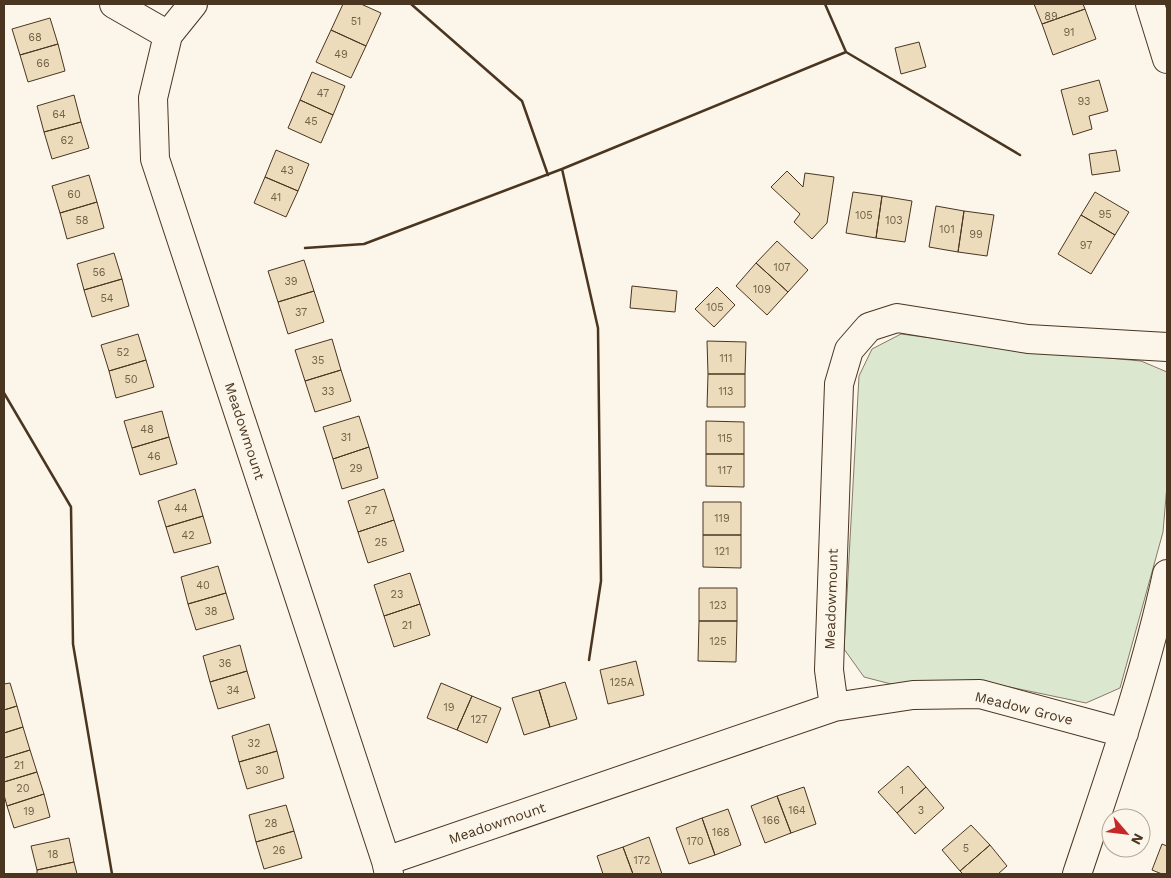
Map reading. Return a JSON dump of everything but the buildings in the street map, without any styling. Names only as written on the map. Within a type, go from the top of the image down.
[{"type":"street","points":[[114,4],[168,35]]},
{"type":"street","name":"Meadowmount","points":[[193,4],[168,35],[153,98],[155,159],[387,868],[834,706],[829,670],[839,384],[849,350],[869,327],[897,318],[1028,339],[1167,347]]},
{"type":"street","points":[[1150,4],[1167,59]]},
{"type":"street","points":[[1077,874],[1124,733],[1159,612],[1167,574]]},
{"type":"street","name":"Meadow Grove","points":[[834,706],[913,695],[980,694],[1124,733]]},
{"type":"green space","points":[[901,334],[1022,350],[1141,361],[1167,372],[1167,485],[1163,532],[1120,688],[1086,703],[976,680],[891,684],[864,677],[844,649],[859,376],[872,349]]},
{"type":"wall","points":[[411,4],[522,101],[548,175]]},
{"type":"wall","points":[[825,4],[846,52]]},
{"type":"wall","points":[[589,660],[601,581],[598,328],[562,169],[846,52],[1020,155]]},
{"type":"wall","points":[[305,248],[364,244],[562,169]]},
{"type":"wall","points":[[4,393],[71,507],[73,644],[112,874]]}]
